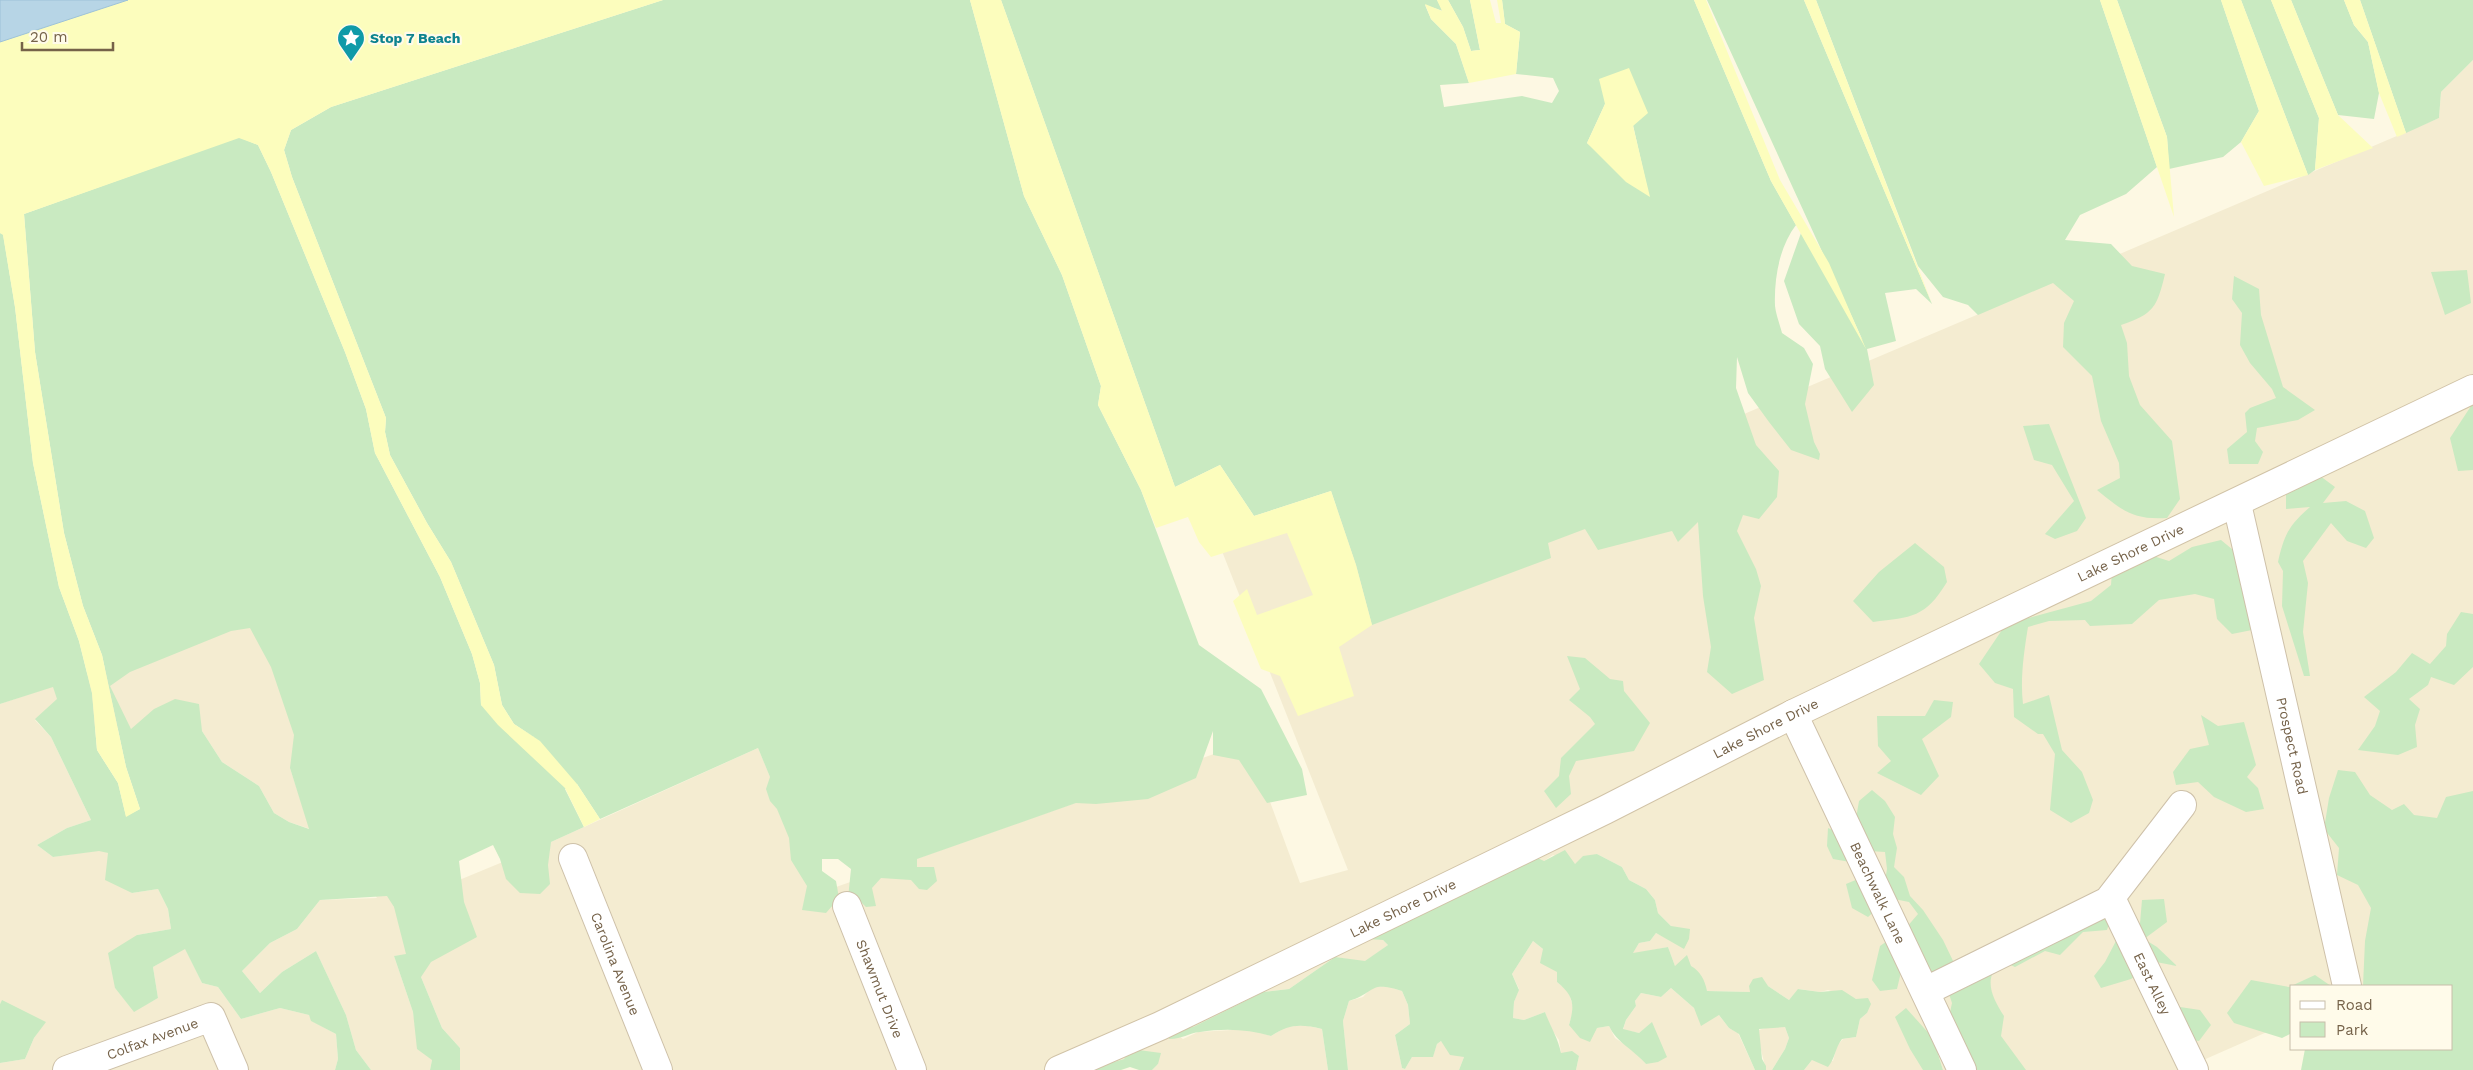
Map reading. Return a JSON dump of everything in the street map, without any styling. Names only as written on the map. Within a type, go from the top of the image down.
[{"type":"street","name":"Lake Shore Drive","points":[[1059,1070],[1160,1026],[1605,810],[1793,714],[2237,504],[2473,389]]},
{"type":"street","name":"Prospect Road","points":[[2237,504],[2347,985]]},
{"type":"street","name":"Beachwalk Lane","points":[[1793,714],[1962,1070]]},
{"type":"street","points":[[1926,991],[2110,898],[2182,804]]},
{"type":"street","name":"Carolina Avenue","points":[[572,858],[658,1070]]},
{"type":"street","name":"East Alley","points":[[2110,898],[2194,1070]]},
{"type":"street","name":"Shawmut Drive","points":[[847,906],[912,1070]]},
{"type":"street","name":"Colfax Avenue","points":[[66,1070],[211,1017],[234,1070]]},
{"type":"shaded area","points":[[2473,60],[2473,1029],[2453,985],[2290,985],[2290,1022],[2192,1065],[2194,1070],[1943,1070],[1933,1038],[1923,1070],[1804,1070],[1812,1060],[1833,1061],[1837,1046],[1843,1039],[1856,1037],[1860,1019],[1867,1013],[1856,999],[1828,990],[1820,992],[1799,989],[1789,1000],[1768,986],[1750,992],[1707,991],[1675,966],[1668,947],[1632,954],[1639,943],[1650,941],[1656,933],[1672,941],[1671,926],[1658,913],[1655,900],[1646,889],[1629,880],[1622,867],[1597,854],[1575,864],[1553,855],[1544,861],[1519,866],[1511,873],[1492,871],[1464,894],[1448,896],[1383,940],[1388,945],[1365,962],[1335,957],[1289,989],[1263,992],[1193,1027],[1171,1030],[1183,1039],[1198,1032],[1249,1029],[1271,1036],[1286,1027],[1304,1025],[1322,1029],[1328,1070],[1152,1070],[1158,1064],[1124,1059],[1114,1062],[1095,1063],[1089,1070],[460,1070],[460,1048],[442,1028],[421,977],[406,955],[394,956],[413,1012],[416,1030],[432,1060],[430,1070],[371,1070],[356,1050],[346,1015],[316,951],[282,972],[260,993],[242,971],[270,943],[297,929],[320,900],[377,898],[290,768],[310,829],[289,822],[274,813],[259,786],[222,762],[202,731],[156,732],[35,720],[51,737],[91,820],[67,828],[37,845],[53,857],[100,850],[108,853],[132,893],[158,889],[168,909],[171,929],[137,935],[115,988],[134,1011],[158,998],[153,967],[185,948],[202,983],[218,987],[241,1019],[280,1008],[309,1015],[312,1021],[336,1034],[338,1059],[335,1070],[0,1070],[0,1063],[25,1059],[34,1038],[45,1022],[2,1001],[0,1004],[0,704],[261,616],[394,907],[551,842],[758,748],[819,893],[1248,742],[1300,883],[1348,870],[1214,531],[1690,437],[2439,118],[2441,92]]},
{"type":"shaded area","points":[[1533,941],[1543,949],[1557,972],[1557,982],[1568,991],[1574,1009],[1569,1025],[1597,1028],[1609,1026],[1615,1038],[1636,1052],[1646,1064],[1652,1023],[1639,1033],[1623,1030],[1626,1020],[1636,1006],[1635,1001],[1641,993],[1661,997],[1671,988],[1694,1008],[1700,1019],[1719,1015],[1729,1028],[1738,1033],[1755,1070],[1576,1070],[1579,1056],[1561,1053],[1559,1040],[1550,1027],[1545,1012],[1524,1020],[1513,1018],[1514,1002],[1519,989],[1512,974]]},
{"type":"shaded area","points":[[1387,986],[1402,991],[1408,1005],[1410,1024],[1395,1035],[1402,1068],[1405,1069],[1412,1057],[1433,1056],[1437,1044],[1441,1041],[1464,1057],[1459,1070],[1348,1070],[1343,1021],[1349,1001],[1363,997],[1372,987]]},
{"type":"shaded area","points":[[1769,1027],[1785,1027],[1789,1038],[1785,1049],[1772,1070],[1766,1070],[1758,1038],[1759,1030]]},
{"type":"green space","points":[[663,0],[970,0],[1024,196],[1062,275],[1101,386],[1098,405],[1141,490],[1199,645],[1261,689],[1302,769],[1307,795],[1267,803],[1239,760],[1213,755],[1213,731],[1196,778],[1148,799],[1096,804],[1076,803],[917,859],[917,867],[934,867],[937,881],[927,890],[919,889],[911,880],[881,878],[872,888],[876,906],[866,907],[860,901],[848,898],[851,869],[838,859],[822,859],[822,871],[836,881],[839,898],[826,913],[802,910],[807,886],[791,860],[789,838],[777,809],[770,801],[766,789],[770,777],[758,748],[600,819],[577,784],[565,789],[584,827],[551,842],[548,865],[550,884],[540,894],[520,893],[506,879],[500,859],[493,845],[459,861],[464,902],[477,937],[431,962],[421,977],[442,1028],[460,1048],[460,1070],[430,1070],[432,1060],[417,1049],[413,1012],[394,956],[406,954],[394,907],[387,896],[320,900],[297,929],[270,943],[242,971],[260,993],[282,972],[316,951],[346,1015],[356,1050],[371,1070],[335,1070],[338,1059],[336,1034],[311,1021],[309,1015],[280,1008],[241,1019],[218,987],[202,983],[185,949],[153,967],[158,998],[134,1012],[115,988],[108,953],[137,935],[171,929],[168,909],[158,889],[132,893],[105,880],[108,853],[99,851],[53,857],[37,845],[67,828],[91,820],[51,737],[35,719],[57,699],[53,687],[0,704],[0,233],[3,234],[15,307],[33,463],[59,587],[79,641],[92,693],[97,750],[118,783],[126,816],[140,809],[126,767],[102,655],[83,606],[64,533],[35,352],[24,214],[239,137],[258,145],[271,172],[345,352],[366,409],[375,453],[440,577],[472,654],[480,683],[481,705],[534,737],[514,724],[502,705],[494,665],[451,562],[427,523],[390,455],[385,432],[386,418],[292,177],[284,150],[291,130],[331,107]],"holes":[[[250,628],[271,667],[294,735],[290,768],[309,829],[289,822],[274,813],[259,786],[222,762],[202,731],[199,704],[175,699],[154,709],[131,729],[110,686],[130,672],[231,631]]]},
{"type":"green space","points":[[1001,0],[1437,0],[1443,11],[1425,5],[1431,19],[1456,44],[1469,83],[1440,85],[1444,107],[1522,96],[1552,103],[1559,91],[1553,78],[1516,74],[1520,32],[1505,24],[1502,0],[1694,0],[1771,181],[1796,225],[1785,243],[1779,264],[1775,285],[1775,306],[1782,333],[1804,348],[1813,364],[1805,404],[1814,442],[1820,454],[1819,460],[1791,450],[1748,393],[1737,357],[1736,388],[1756,445],[1779,471],[1777,497],[1759,519],[1743,515],[1737,531],[1756,569],[1761,586],[1754,618],[1764,680],[1732,694],[1707,672],[1711,647],[1703,596],[1698,522],[1678,542],[1672,531],[1598,550],[1585,529],[1548,543],[1551,558],[1372,625],[1356,565],[1331,491],[1254,516],[1220,465],[1175,487]],"holes":[[[1605,104],[1633,125],[1649,196],[1587,143]]]},
{"type":"green space","points":[[1448,0],[1470,0],[1480,50],[1471,51],[1463,27]]},
{"type":"green space","points":[[1707,0],[1804,0],[1932,304],[1916,289],[1885,293],[1896,341],[1867,349],[1874,385],[1852,412],[1825,369],[1820,346],[1799,324],[1784,281],[1801,233],[1863,341]]},
{"type":"green space","points":[[1816,0],[2100,0],[2157,167],[2126,194],[2080,215],[2065,240],[2111,244],[2132,266],[2165,274],[2156,302],[2152,308],[2141,317],[2121,325],[2127,343],[2129,376],[2140,405],[2172,441],[2180,499],[2167,518],[2137,516],[2129,513],[2097,490],[2120,478],[2119,463],[2101,421],[2092,376],[2063,347],[2064,323],[2074,301],[2053,283],[1978,315],[1968,305],[1943,297],[1918,266]]},
{"type":"green space","points":[[2117,0],[2221,0],[2259,111],[2241,142],[2223,157],[2169,169],[2167,137]]},
{"type":"green space","points":[[2241,0],[2271,0],[2319,118],[2315,170],[2308,175]]},
{"type":"green space","points":[[2291,0],[2344,0],[2354,25],[2368,42],[2379,93],[2374,119],[2338,115]]},
{"type":"green space","points":[[2360,0],[2473,0],[2473,60],[2441,92],[2439,118],[2406,133]]},
{"type":"green space","points":[[2467,270],[2471,303],[2445,315],[2431,272]]},
{"type":"green space","points":[[2234,276],[2259,289],[2261,315],[2283,387],[2315,410],[2298,420],[2257,428],[2255,441],[2263,452],[2258,464],[2229,464],[2227,449],[2247,432],[2245,413],[2250,408],[2276,398],[2272,389],[2250,363],[2240,345],[2242,313],[2232,299]]},
{"type":"green space","points":[[2473,403],[2473,470],[2458,471],[2450,438]]},
{"type":"green space","points":[[2049,424],[2086,518],[2077,531],[2055,539],[2045,534],[2074,501],[2052,465],[2034,460],[2023,426]]},
{"type":"green space","points":[[2316,473],[2335,487],[2323,503],[2346,501],[2365,511],[2374,538],[2366,548],[2347,541],[2331,523],[2303,561],[2308,583],[2303,632],[2310,676],[2304,676],[2282,606],[2283,571],[2278,562],[2288,531],[2310,507],[2286,509],[2286,480]]},
{"type":"green space","points":[[2221,540],[2256,569],[2257,629],[2232,634],[2217,619],[2214,599],[2195,594],[2159,600],[2132,624],[2090,626],[2085,620],[2049,621],[2028,627],[2022,675],[2023,704],[2049,695],[2062,750],[2082,772],[2093,800],[2089,813],[2071,823],[2050,810],[2055,754],[2043,734],[2038,734],[2014,717],[2013,689],[1995,683],[1979,664],[2006,624],[2091,601],[2111,585],[2113,559],[2131,549],[2169,561],[2192,547]]},
{"type":"green space","points":[[1915,543],[1944,567],[1947,582],[1932,603],[1916,614],[1898,619],[1873,622],[1853,601],[1879,572]]},
{"type":"green space","points":[[2461,612],[2473,614],[2473,667],[2454,685],[2431,677],[2428,685],[2409,699],[2420,709],[2415,725],[2417,747],[2398,755],[2358,750],[2375,726],[2380,711],[2364,697],[2396,672],[2412,653],[2430,664],[2446,646],[2447,634]]},
{"type":"green space","points":[[1567,656],[1585,658],[1610,679],[1623,681],[1624,691],[1650,723],[1634,751],[1576,761],[1569,776],[1571,794],[1556,808],[1544,791],[1559,776],[1561,758],[1595,724],[1590,717],[1569,700],[1580,689]]},
{"type":"green space","points":[[1934,700],[1953,702],[1951,717],[1922,739],[1939,776],[1921,795],[1877,773],[1891,761],[1878,746],[1877,716],[1925,716]]},
{"type":"green space","points":[[2201,715],[2218,726],[2244,722],[2256,765],[2247,777],[2258,788],[2264,809],[2246,812],[2214,797],[2198,782],[2176,785],[2173,772],[2190,749],[2209,745]]},
{"type":"green space","points":[[2338,770],[2355,772],[2370,795],[2392,810],[2404,804],[2414,815],[2437,818],[2446,797],[2473,791],[2473,1070],[2301,1070],[2305,1050],[2453,1050],[2453,985],[2363,985],[2365,941],[2371,908],[2358,885],[2337,875],[2339,848],[2324,829],[2329,798]]},
{"type":"green space","points":[[1872,790],[1885,801],[1895,817],[1893,834],[1897,848],[1894,867],[1904,877],[1910,896],[1923,910],[1943,940],[1955,965],[1984,950],[2000,939],[2097,914],[2110,921],[2107,930],[2083,932],[2060,955],[2045,951],[2015,967],[2002,961],[1992,974],[1991,988],[1993,995],[2004,1016],[2001,1036],[2026,1070],[1976,1070],[1949,1017],[1952,1003],[1943,976],[1901,972],[1897,989],[1880,991],[1872,980],[1880,946],[1906,928],[1918,914],[1909,902],[1889,898],[1868,917],[1852,908],[1846,884],[1858,879],[1884,887],[1887,869],[1885,852],[1869,851],[1850,862],[1833,859],[1827,846],[1828,828],[1839,833],[1854,830],[1859,801]]},
{"type":"green space","points":[[1565,850],[1575,864],[1583,856],[1597,854],[1622,867],[1629,880],[1646,889],[1655,900],[1658,913],[1671,926],[1690,929],[1689,939],[1684,949],[1656,933],[1650,941],[1639,943],[1633,953],[1668,947],[1675,966],[1687,955],[1691,966],[1702,976],[1707,991],[1750,992],[1749,986],[1753,979],[1762,977],[1768,986],[1789,1000],[1798,989],[1820,992],[1842,990],[1856,999],[1868,998],[1871,1004],[1867,1013],[1860,1019],[1856,1037],[1842,1039],[1828,1067],[1812,1060],[1804,1070],[1772,1070],[1785,1049],[1789,1038],[1785,1027],[1759,1029],[1762,1059],[1766,1070],[1755,1070],[1739,1034],[1729,1028],[1719,1015],[1701,1026],[1694,1008],[1671,988],[1661,997],[1641,993],[1635,1001],[1636,1006],[1626,1020],[1623,1029],[1639,1033],[1652,1022],[1667,1057],[1658,1062],[1646,1064],[1616,1037],[1609,1026],[1597,1028],[1590,1042],[1580,1038],[1569,1025],[1572,1012],[1570,996],[1557,982],[1557,972],[1540,963],[1543,949],[1533,941],[1512,974],[1519,990],[1514,1002],[1513,1018],[1524,1020],[1545,1012],[1561,1053],[1572,1051],[1579,1056],[1576,1070],[1459,1070],[1464,1057],[1450,1055],[1441,1041],[1437,1044],[1433,1057],[1412,1057],[1405,1069],[1402,1068],[1395,1035],[1410,1024],[1408,1005],[1402,991],[1383,987],[1377,987],[1349,1001],[1343,1021],[1348,1070],[1328,1070],[1322,1029],[1314,1027],[1290,1027],[1271,1036],[1254,1032],[1227,1030],[1196,1033],[1169,1039],[1170,1030],[1193,1027],[1263,992],[1289,989],[1335,957],[1365,961],[1388,945],[1383,940],[1367,939],[1448,896],[1464,894],[1492,871],[1511,872],[1529,854],[1544,861]]},
{"type":"green space","points":[[2164,899],[2167,922],[2144,939],[2157,947],[2177,966],[2156,962],[2131,979],[2101,988],[2094,976],[2105,962],[2117,939],[2139,935],[2142,900]]},
{"type":"green space","points":[[2315,975],[2330,985],[2293,985]]},
{"type":"green space","points":[[2251,980],[2289,987],[2290,1034],[2282,1038],[2234,1023],[2227,1013]]},
{"type":"green space","points":[[2,1000],[46,1022],[34,1038],[25,1059],[0,1063],[0,1004]]},
{"type":"green space","points":[[2180,1007],[2200,1010],[2211,1025],[2199,1041],[2191,1040],[2167,1026]]},
{"type":"green space","points":[[1906,1008],[1933,1038],[1943,1070],[1923,1070],[1910,1049],[1895,1017]]},
{"type":"green space","points":[[1131,1049],[1161,1053],[1158,1064],[1152,1070],[1139,1070],[1130,1067],[1121,1070],[1089,1070],[1095,1063],[1114,1062],[1124,1059]]},
{"type":"sand","points":[[0,0],[663,0],[331,107],[291,130],[284,150],[292,177],[386,418],[385,432],[390,455],[427,523],[451,562],[494,665],[502,705],[514,724],[540,741],[577,784],[600,819],[584,827],[565,788],[498,725],[481,705],[480,683],[472,654],[440,577],[375,453],[366,409],[345,352],[271,172],[258,145],[239,138],[24,214],[35,352],[64,533],[83,606],[102,655],[126,767],[140,809],[126,817],[118,783],[97,750],[92,693],[79,641],[59,587],[33,463],[15,307],[3,235],[0,233]]},
{"type":"sand","points":[[970,0],[1001,0],[1175,487],[1220,465],[1254,516],[1331,491],[1356,565],[1372,625],[1339,647],[1354,696],[1298,716],[1280,676],[1261,669],[1233,601],[1247,589],[1257,615],[1313,595],[1287,533],[1211,557],[1199,542],[1188,517],[1156,528],[1141,490],[1098,405],[1101,386],[1062,275],[1024,196]]},
{"type":"sand","points":[[1437,0],[1448,0],[1463,27],[1471,51],[1480,50],[1470,0],[1490,0],[1496,23],[1501,23],[1497,0],[1502,0],[1505,24],[1520,32],[1516,74],[1469,83],[1456,44],[1431,19],[1425,4],[1442,11]]},
{"type":"sand","points":[[1694,0],[1706,0],[1780,180],[1829,263],[1866,349],[1771,181]]},
{"type":"sand","points":[[1804,0],[1816,0],[1932,304]]},
{"type":"sand","points":[[2100,0],[2117,0],[2167,137],[2174,217]]},
{"type":"sand","points":[[2221,0],[2241,0],[2308,175],[2264,186],[2241,142],[2259,111]]},
{"type":"sand","points":[[2271,0],[2291,0],[2338,115],[2373,148],[2315,170],[2319,118]]},
{"type":"sand","points":[[2344,0],[2360,0],[2406,133],[2397,137],[2379,93],[2368,42],[2354,25]]},
{"type":"sand","points":[[1629,68],[1648,113],[1633,126],[1650,197],[1626,182],[1587,143],[1605,104],[1599,79]]},
{"type":"water","points":[[0,0],[128,0],[0,42]]},
{"type":"place","name":"Stop 7 Beach","points":[[351,62]]}]
